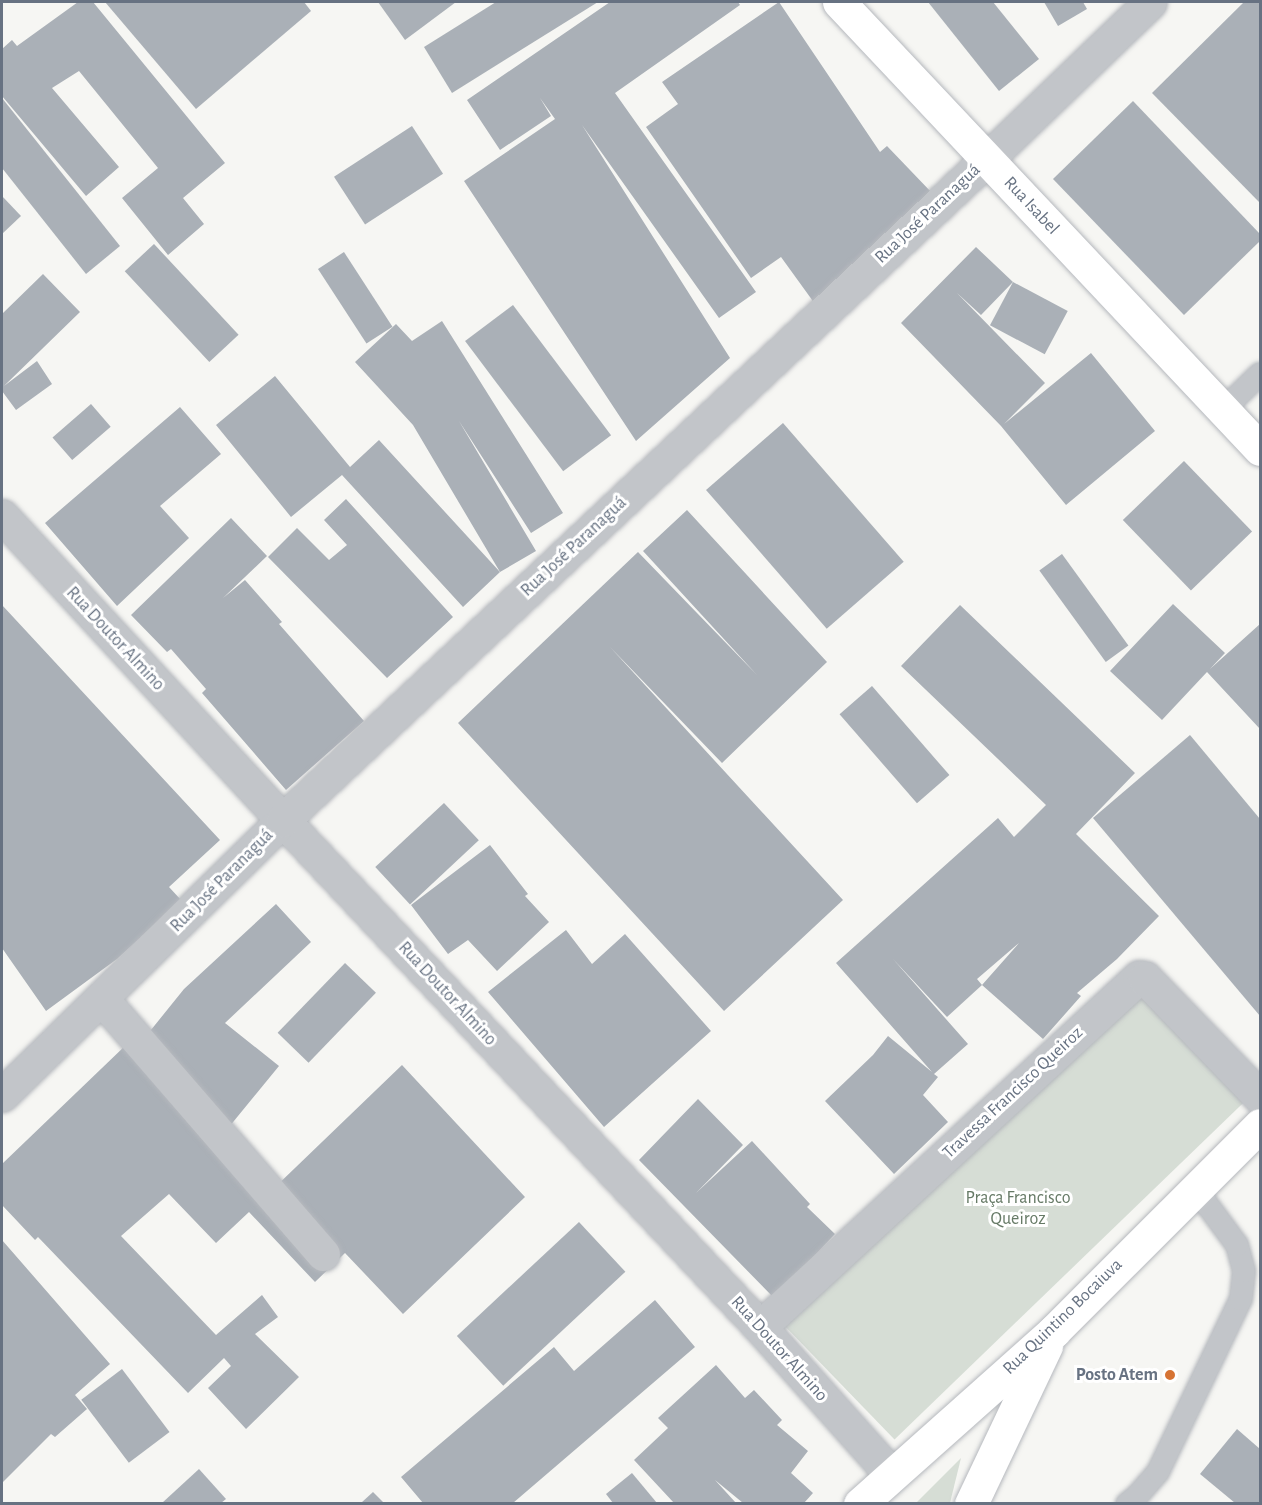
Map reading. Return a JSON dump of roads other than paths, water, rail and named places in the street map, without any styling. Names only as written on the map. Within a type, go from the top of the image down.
[{"type":"street","name":"Rua Isabel","points":[[839,2],[1260,448]]},
{"type":"street","name":"Rua José Paranaguá","points":[[2,1095],[103,1000],[283,820],[987,159],[1150,2]]},
{"type":"street","name":"Rua Doutor Almino","points":[[2,516],[283,820],[760,1327],[891,1474]]},
{"type":"street","name":"Travessa Francisco Queiroz","points":[[760,1327],[1139,977],[1143,976],[1260,1097]]},
{"type":"street","points":[[103,1000],[323,1254]]},
{"type":"street","name":"Rua Quintino Bocaiuva","points":[[860,1503],[1054,1331],[1260,1125]]},
{"type":"street","points":[[971,1503],[1054,1331]]},
{"type":"lane","points":[[1224,409],[1260,374]]},
{"type":"lane","points":[[1127,1503],[1138,1495],[1158,1472],[1241,1299],[1244,1271],[1237,1245],[1195,1188]]},
{"type":"place","name":"Posto Atem","points":[[1170,1375]]},
{"type":"park label","name":"Praça Francisco Queiroz","points":[[1018,1209]]}]
